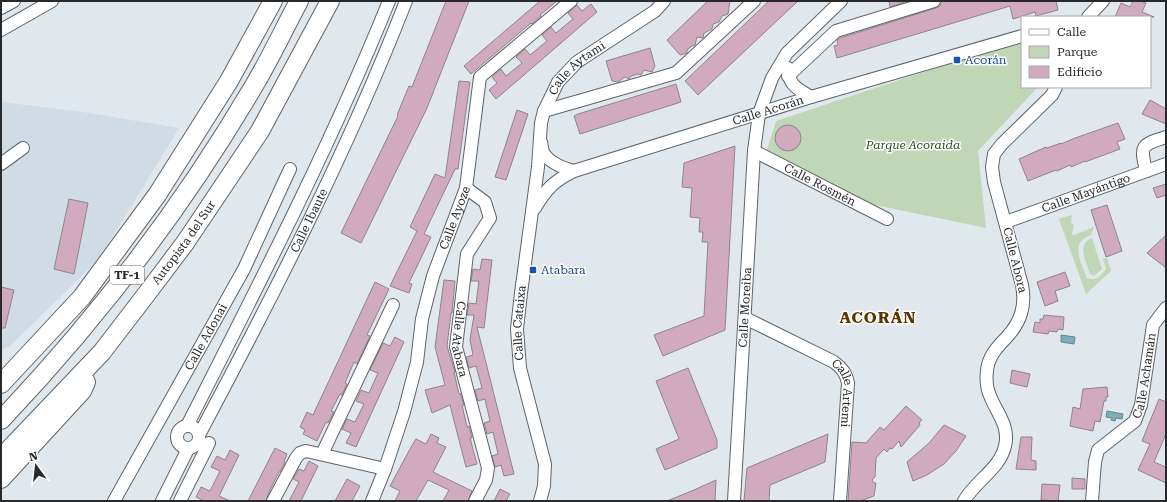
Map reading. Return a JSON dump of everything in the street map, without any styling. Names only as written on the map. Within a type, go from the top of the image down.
[{"type":"highway","points":[[1,384],[82,298],[157,195],[229,82],[273,1]]},
{"type":"highway","name":"TF-1","points":[[1,420],[87,325],[131,270],[206,163],[236,116],[256,82],[299,1]]},
{"type":"highway","name":"Autopista del Sur","points":[[1,458],[102,352],[185,243],[260,131],[330,1]]},
{"type":"highway","points":[[1,368],[21,354],[82,298]]},
{"type":"highway","points":[[1,479],[82,391],[102,352]]},
{"type":"street","points":[[1,8],[14,1]]},
{"type":"street","points":[[1,30],[52,1]]},
{"type":"street","name":"Calle Ibaute","points":[[187,426],[310,180],[365,60],[389,1]]},
{"type":"street","name":"Calle Ibaute","points":[[199,435],[325,188],[380,67],[406,1]]},
{"type":"street","name":"Calle Ayoze","points":[[372,501],[385,469],[404,412],[418,362],[422,319],[433,276],[466,188],[480,77],[570,1]]},
{"type":"street","name":"Calle Aytami","points":[[538,167],[539,135],[544,111],[558,82],[577,62],[655,11],[664,1]]},
{"type":"street","points":[[544,111],[676,73],[754,1]]},
{"type":"street","name":"Calle Moreiba","points":[[734,501],[754,151],[758,114],[772,78],[787,53],[841,1]]},
{"type":"street","points":[[788,76],[836,31],[934,1]]},
{"type":"street","points":[[1089,16],[1103,1]]},
{"type":"street","points":[[1095,16],[1103,1]]},
{"type":"street","name":"Calle Acorán","points":[[531,214],[542,194],[559,179],[574,171],[811,97],[1021,36]]},
{"type":"street","points":[[787,53],[788,76],[796,88],[811,97]]},
{"type":"street","name":"Calle Abora","points":[[964,501],[968,494],[998,461],[1006,446],[1005,430],[1001,417],[990,397],[986,370],[991,356],[1019,320],[1025,298],[1006,222],[994,182],[992,167],[994,154],[1052,94],[1055,88]]},
{"type":"street","points":[[539,135],[543,152],[560,167],[574,171]]},
{"type":"street","points":[[1146,171],[1141,152],[1144,146],[1152,141],[1166,137]]},
{"type":"street","points":[[1,164],[23,148]]},
{"type":"street","name":"Calle Rosmén","points":[[754,151],[886,218]]},
{"type":"street","name":"Calle Mayántigo","points":[[1006,222],[1166,164]]},
{"type":"street","name":"Calle Cataixa","points":[[538,167],[517,329],[520,368],[545,464],[544,486],[540,501]]},
{"type":"street","name":"Calle Adonai","points":[[114,501],[244,269],[290,169]]},
{"type":"street","points":[[310,180],[325,188]]},
{"type":"street","name":"Calle Atabara","points":[[466,188],[485,202],[490,218],[467,254],[456,347],[488,468],[486,480],[475,501]]},
{"type":"street","points":[[279,243],[294,251]]},
{"type":"street","points":[[322,454],[393,305]]},
{"type":"street","name":"Calle Achamán","points":[[1092,501],[1095,462],[1098,450],[1135,421],[1142,405],[1153,325],[1166,308]]},
{"type":"street","name":"Calle Artemi","points":[[745,318],[834,362],[842,368],[846,375],[848,383],[840,501]]},
{"type":"street","points":[[187,426],[196,429],[199,435],[198,443],[193,448],[188,449],[181,447],[176,437],[178,431],[187,426]]},
{"type":"street","points":[[180,501],[209,443]]},
{"type":"street","points":[[162,501],[188,449]]},
{"type":"street","points":[[273,501],[296,458],[300,453],[306,451],[385,469]]},
{"type":"shaded area","points":[[1,102],[83,112],[179,128],[99,259],[10,346],[1,350]]},
{"type":"green space","name":"Parque Acoraida","points":[[1017,41],[1021,42],[1021,88],[1037,88],[978,151],[986,228],[875,205],[766,153],[776,121]]},
{"type":"green space","points":[[1072,215],[1071,223],[1074,225],[1072,234],[1074,235],[1094,227],[1091,235],[1084,238],[1078,247],[1078,253],[1087,278],[1096,279],[1102,274],[1106,269],[1103,259],[1107,258],[1111,271],[1086,294],[1059,219]]},
{"type":"green space","points":[[1092,238],[1102,269],[1094,276],[1090,274],[1083,249],[1087,241]]},
{"type":"water","points":[[1061,335],[1075,337],[1074,344],[1061,342]]},
{"type":"water","points":[[1107,411],[1123,414],[1122,419],[1116,418],[1115,421],[1111,420],[1112,418],[1106,417]]},
{"type":"building","points":[[446,1],[469,1],[427,108],[361,243],[341,233],[398,116],[397,115],[409,86],[412,87]]},
{"type":"building","points":[[540,1],[557,1],[540,15],[541,16],[532,24],[531,23],[471,74],[464,66]]},
{"type":"building","points":[[708,1],[730,1],[728,14],[722,16],[719,22],[713,24],[712,29],[704,33],[703,38],[697,37],[695,45],[687,50],[687,53],[680,55],[667,40]]},
{"type":"building","points":[[769,1],[798,1],[698,95],[685,81]]},
{"type":"building","points":[[889,1],[908,1],[890,7]]},
{"type":"building","points":[[941,1],[1056,1],[1058,10],[1036,16],[1035,12],[1013,19],[1010,6],[837,58],[834,46],[838,45],[837,40],[840,38],[940,6]]},
{"type":"building","points":[[1133,1],[1141,1],[1146,3],[1142,12],[1154,17],[1115,16],[1121,3],[1130,7]]},
{"type":"building","points":[[591,4],[597,12],[496,99],[489,90],[497,83],[492,77],[501,69],[506,76],[522,63],[516,57],[525,49],[530,55],[547,41],[542,35],[551,27],[556,33],[573,19],[568,13],[577,5],[582,11]]},
{"type":"building","points":[[650,48],[655,66],[652,72],[644,70],[641,75],[638,74],[631,76],[629,79],[625,77],[618,82],[612,81],[606,61]]},
{"type":"building","points":[[459,81],[470,82],[458,169],[455,169],[424,234],[431,237],[409,283],[412,284],[409,293],[390,286],[417,231],[410,227],[435,174],[445,178]]},
{"type":"building","points":[[676,84],[681,102],[580,134],[574,116]]},
{"type":"building","points":[[1150,100],[1166,109],[1166,124],[1142,114]]},
{"type":"building","points":[[517,110],[528,114],[506,180],[495,177]]},
{"type":"building","points":[[1118,123],[1125,139],[1117,142],[1120,149],[1071,167],[1070,165],[1028,181],[1019,159],[1046,147],[1061,144]]},
{"type":"building","points":[[788,125],[797,129],[801,138],[797,147],[788,151],[779,147],[775,138],[779,129]]},
{"type":"building","points":[[735,146],[725,330],[663,356],[654,335],[704,316],[708,242],[702,242],[703,232],[699,232],[700,218],[690,217],[692,188],[682,187],[684,163]]},
{"type":"building","points":[[1166,184],[1166,195],[1157,198],[1153,188]]},
{"type":"building","points":[[69,199],[88,203],[74,274],[54,269]]},
{"type":"building","points":[[1107,205],[1122,251],[1106,257],[1091,210]]},
{"type":"building","points":[[1166,235],[1166,268],[1147,253]]},
{"type":"building","points":[[482,259],[492,260],[484,328],[477,327],[514,474],[504,476],[501,465],[495,467],[492,456],[498,454],[493,432],[487,434],[484,423],[490,421],[485,399],[478,401],[475,390],[482,388],[476,366],[469,368],[466,357],[473,355],[470,340],[474,315],[467,315],[469,303],[476,304],[479,281],[471,281],[473,269],[480,270]]},
{"type":"building","points":[[1065,272],[1070,286],[1055,291],[1058,301],[1045,306],[1037,282]]},
{"type":"building","points":[[444,280],[455,281],[447,346],[455,372],[459,394],[460,393],[464,405],[462,405],[467,427],[469,426],[472,438],[470,438],[477,464],[466,467],[450,405],[432,413],[425,390],[445,385],[435,347]]},
{"type":"building","points":[[375,282],[389,289],[367,335],[370,336],[357,364],[354,362],[345,383],[347,384],[342,395],[340,394],[331,411],[334,412],[328,423],[326,422],[317,441],[303,434],[305,430],[300,427],[307,412],[313,415]]},
{"type":"building","points":[[1,287],[14,290],[5,328],[1,328]]},
{"type":"building","points":[[1044,315],[1064,317],[1063,330],[1058,329],[1057,332],[1049,331],[1048,334],[1033,332],[1035,322],[1040,323],[1040,319],[1043,319]]},
{"type":"building","points":[[395,337],[404,342],[356,447],[346,443],[351,433],[342,429],[347,419],[355,422],[364,404],[356,401],[361,390],[369,393],[378,373],[370,370],[383,343],[390,346]]},
{"type":"building","points":[[688,368],[717,440],[717,448],[665,470],[656,449],[679,439],[656,381]]},
{"type":"building","points":[[1012,370],[1030,374],[1027,387],[1010,383]]},
{"type":"building","points":[[1107,387],[1108,397],[1106,397],[1106,401],[1104,401],[1100,422],[1095,421],[1093,431],[1070,426],[1073,407],[1080,409],[1083,389]]},
{"type":"building","points":[[1159,399],[1166,402],[1166,434],[1154,462],[1166,467],[1166,483],[1138,470],[1150,444],[1142,441]]},
{"type":"building","points":[[906,406],[922,420],[919,423],[920,425],[901,447],[899,441],[887,452],[884,449],[876,458],[875,477],[872,480],[876,483],[874,496],[860,501],[848,501],[852,442],[866,443],[880,427],[884,430]]},
{"type":"building","points":[[944,425],[966,436],[956,451],[944,464],[927,475],[913,481],[907,462],[929,443]]},
{"type":"building","points":[[431,434],[439,438],[437,443],[446,447],[433,472],[472,491],[468,501],[443,501],[449,490],[428,480],[416,501],[395,501],[400,491],[390,486],[416,439],[426,444]]},
{"type":"building","points":[[828,434],[825,462],[770,485],[769,501],[744,501],[747,468]]},
{"type":"building","points":[[1021,437],[1032,437],[1031,460],[1036,461],[1036,470],[1016,469]]},
{"type":"building","points":[[275,448],[287,454],[285,462],[269,492],[266,501],[248,501]]},
{"type":"building","points":[[230,450],[239,455],[219,496],[230,501],[204,501],[196,497],[201,487],[210,491],[220,471],[211,467],[217,456],[225,460]]},
{"type":"building","points":[[309,461],[318,466],[301,501],[289,501],[299,482],[293,479],[299,469],[304,471]]},
{"type":"building","points":[[1072,478],[1085,479],[1085,489],[1072,489]]},
{"type":"building","points":[[347,479],[360,486],[352,501],[335,501]]},
{"type":"building","points":[[716,480],[715,501],[667,501],[694,490]]},
{"type":"building","points":[[1042,484],[1060,485],[1058,501],[1041,500]]},
{"type":"building","points":[[500,489],[510,494],[506,501],[494,501]]},
{"type":"place","name":"Acorán","points":[[957,60]]},
{"type":"place","name":"Atabara","points":[[533,270]]},
{"type":"district","name":"ACORÁN","points":[[878,317]]}]
